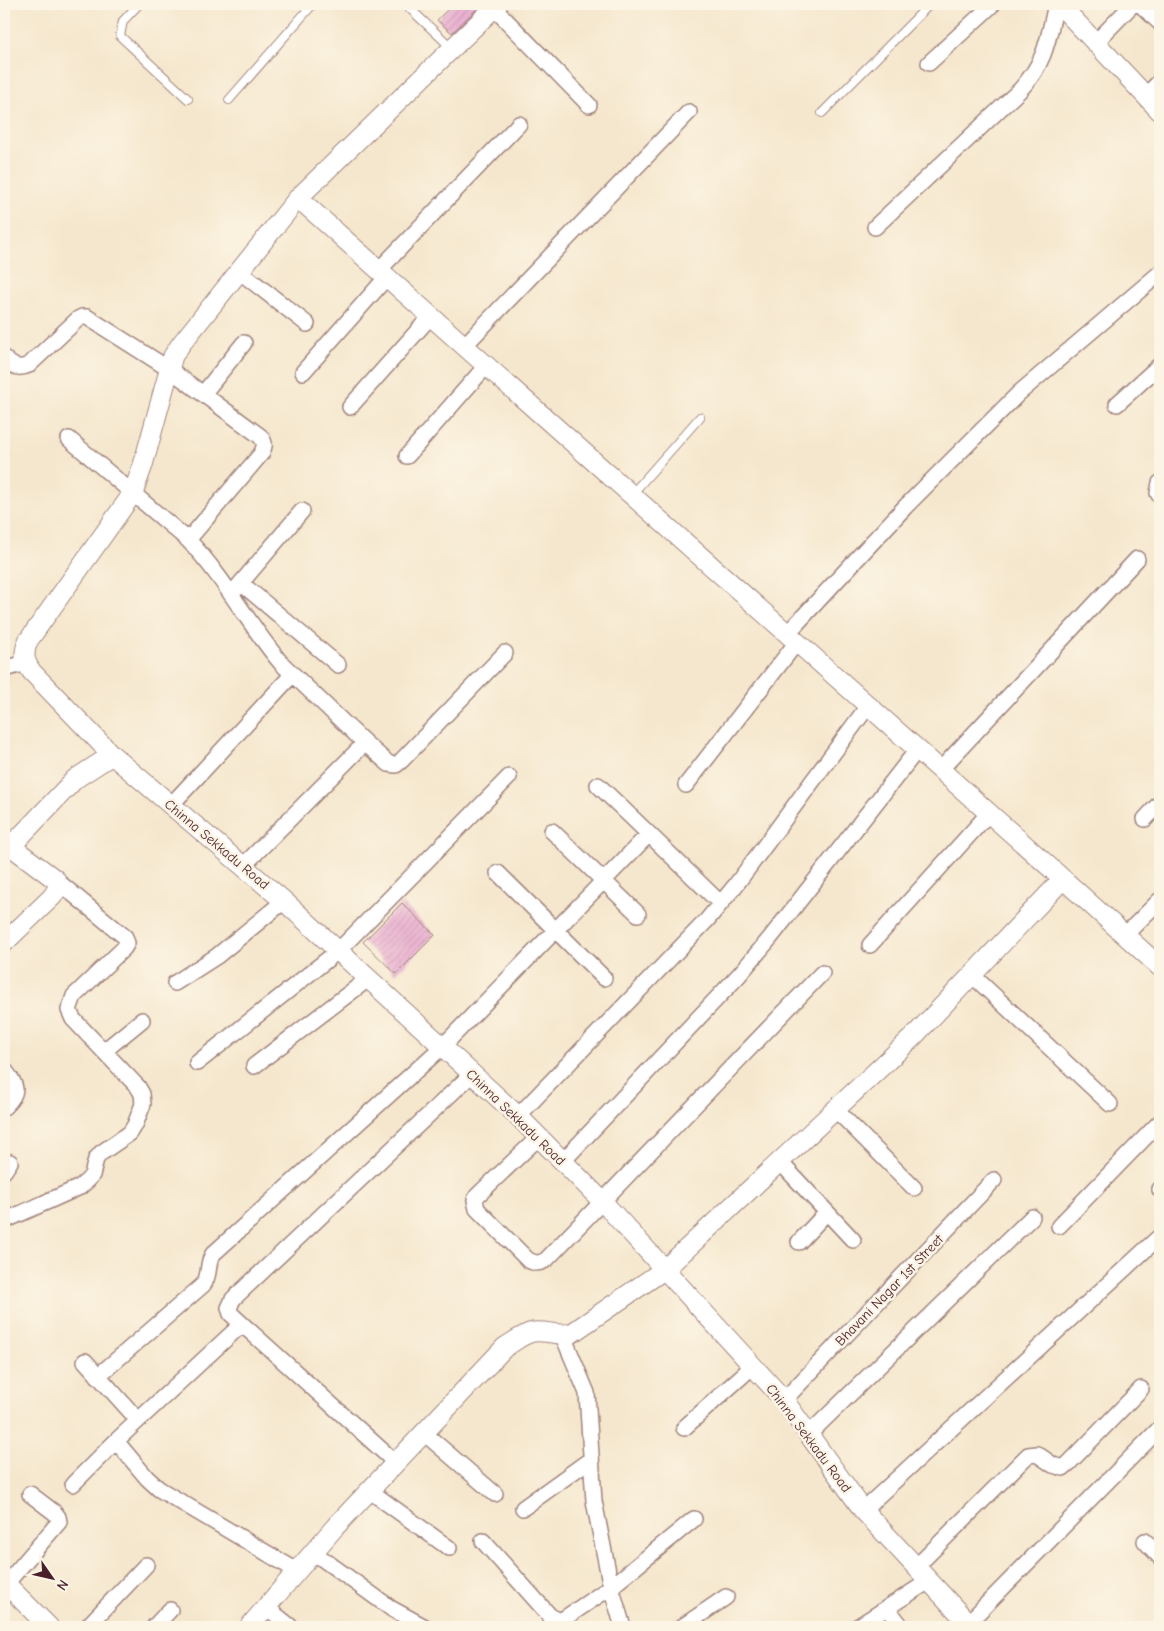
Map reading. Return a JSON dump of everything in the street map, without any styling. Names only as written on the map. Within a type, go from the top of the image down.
[{"type":"street","points":[[929,63],[993,4]]},
{"type":"street","points":[[1057,4],[1096,42],[1160,111]]},
{"type":"street","points":[[875,227],[1032,77],[1046,49],[1057,4]]},
{"type":"street","points":[[1096,42],[1133,4]]},
{"type":"street","points":[[1140,4],[1160,23]]},
{"type":"street","points":[[4,666],[8,668],[26,662],[24,652],[28,641],[133,493],[143,465],[169,369],[181,344],[298,198],[452,48],[496,6],[589,105]]},
{"type":"street","points":[[1146,96],[1160,81]]},
{"type":"street","points":[[464,346],[689,112]]},
{"type":"street","points":[[303,372],[382,274],[519,124]]},
{"type":"street","points":[[298,198],[1160,967]]},
{"type":"street","points":[[239,271],[307,324]]},
{"type":"street","points":[[686,785],[792,638],[905,507],[1019,393],[1160,273]]},
{"type":"street","points":[[350,407],[430,316]]},
{"type":"street","points":[[4,358],[11,365],[23,368],[29,365],[72,324],[82,317],[87,317],[169,369],[260,436],[264,440],[265,446],[261,454],[188,540]]},
{"type":"street","points":[[203,394],[244,344]]},
{"type":"street","points":[[407,456],[486,366]]},
{"type":"street","points":[[1117,404],[1160,366]]},
{"type":"street","points":[[69,439],[188,540],[213,568],[269,650],[292,675],[389,764],[396,765],[401,761],[505,653]]},
{"type":"street","points":[[1160,483],[1158,492],[1160,496]]},
{"type":"street","points":[[232,595],[302,511]]},
{"type":"street","points":[[940,770],[1137,559]]},
{"type":"street","points":[[242,583],[338,666]]},
{"type":"street","name":"Chinna Sekkadu Road","points":[[26,662],[32,672],[112,755],[284,901],[518,1116],[563,1161],[665,1269],[784,1400],[862,1510],[970,1625]]},
{"type":"street","points":[[171,805],[292,675]]},
{"type":"street","points":[[518,1116],[707,920],[868,706]]},
{"type":"street","points":[[244,866],[365,743]]},
{"type":"street","points":[[563,1161],[739,975],[918,750]]},
{"type":"street","points":[[4,1221],[80,1187],[92,1175],[96,1159],[101,1153],[130,1133],[143,1104],[142,1094],[138,1087],[73,1019],[70,1010],[74,996],[124,948],[127,943],[125,937],[56,880],[6,843],[22,834],[75,779],[112,755]]},
{"type":"street","points":[[196,1063],[338,951],[509,777]]},
{"type":"street","points":[[598,785],[720,903]]},
{"type":"street","points":[[1145,819],[1160,803]]},
{"type":"street","points":[[870,945],[988,813]]},
{"type":"street","points":[[552,831],[638,914]]},
{"type":"street","points":[[98,1376],[202,1285],[208,1276],[209,1262],[213,1254],[442,1047],[649,834]]},
{"type":"street","points":[[498,873],[604,978]]},
{"type":"street","points":[[249,1627],[314,1552],[506,1347],[534,1332],[563,1336],[572,1333],[665,1269],[914,1036],[1063,879]]},
{"type":"street","points":[[4,943],[52,897],[58,888],[56,880]]},
{"type":"street","points":[[1125,935],[1160,900]]},
{"type":"street","points":[[175,983],[217,956],[284,901]]},
{"type":"street","points":[[539,1138],[475,1200],[477,1209],[528,1260],[534,1263],[541,1263],[547,1259],[822,973]]},
{"type":"street","points":[[972,975],[1110,1104]]},
{"type":"street","points":[[254,1066],[368,979]]},
{"type":"street","points":[[104,1051],[142,1020]]},
{"type":"street","points":[[4,1069],[15,1083],[16,1089],[14,1096],[4,1107]]},
{"type":"street","points":[[396,1463],[231,1314],[229,1308],[233,1299],[472,1074]]},
{"type":"street","points":[[836,1110],[914,1188]]},
{"type":"street","points":[[1060,1226],[1160,1122]]},
{"type":"street","points":[[780,1162],[852,1240]]},
{"type":"street","name":"Bhavani Nagar 1st Street","points":[[784,1400],[994,1180]]},
{"type":"street","points":[[799,1242],[827,1212]]},
{"type":"street","points":[[809,1434],[1032,1217]]},
{"type":"street","points":[[862,1510],[1158,1238]]},
{"type":"street","points":[[73,1484],[138,1420],[242,1324]]},
{"type":"street","points":[[563,1336],[587,1393],[594,1501],[611,1587],[623,1627]]},
{"type":"street","points":[[85,1361],[138,1420]]},
{"type":"street","points":[[684,1428],[753,1366]]},
{"type":"street","points":[[916,1567],[1028,1455],[1032,1453],[1037,1454],[1053,1466],[1062,1468],[1141,1388]]},
{"type":"street","points":[[970,1625],[1160,1428]]},
{"type":"street","points":[[424,1433],[495,1494]]},
{"type":"street","points":[[116,1441],[147,1478],[159,1489],[297,1571]]},
{"type":"street","points":[[523,1508],[591,1459]]},
{"type":"street","points":[[370,1491],[449,1548]]},
{"type":"street","points":[[30,1494],[55,1513],[59,1522],[5,1583],[49,1627]]},
{"type":"street","points":[[483,1541],[553,1619],[562,1620],[611,1587],[694,1519]]},
{"type":"street","points":[[1145,1541],[1160,1557]]},
{"type":"street","points":[[314,1552],[392,1609],[425,1627]]},
{"type":"street","points":[[87,1627],[146,1565]]},
{"type":"street","points":[[857,1627],[929,1581]]},
{"type":"street","points":[[682,1627],[726,1596]]},
{"type":"street","points":[[266,1607],[291,1627]]},
{"type":"street","points":[[886,1608],[902,1627]]},
{"type":"street","points":[[154,1627],[170,1610]]},
{"type":"lane","points":[[139,4],[123,21],[120,36],[188,99]]},
{"type":"lane","points":[[229,100],[313,4]]},
{"type":"lane","points":[[405,4],[452,48]]},
{"type":"lane","points":[[822,114],[930,4]]},
{"type":"lane","points":[[631,495],[700,417]]},
{"type":"building","points":[[453,4],[473,4],[478,8],[452,33],[437,20]]},
{"type":"building","points":[[402,903],[435,935],[396,974],[363,942]]}]
